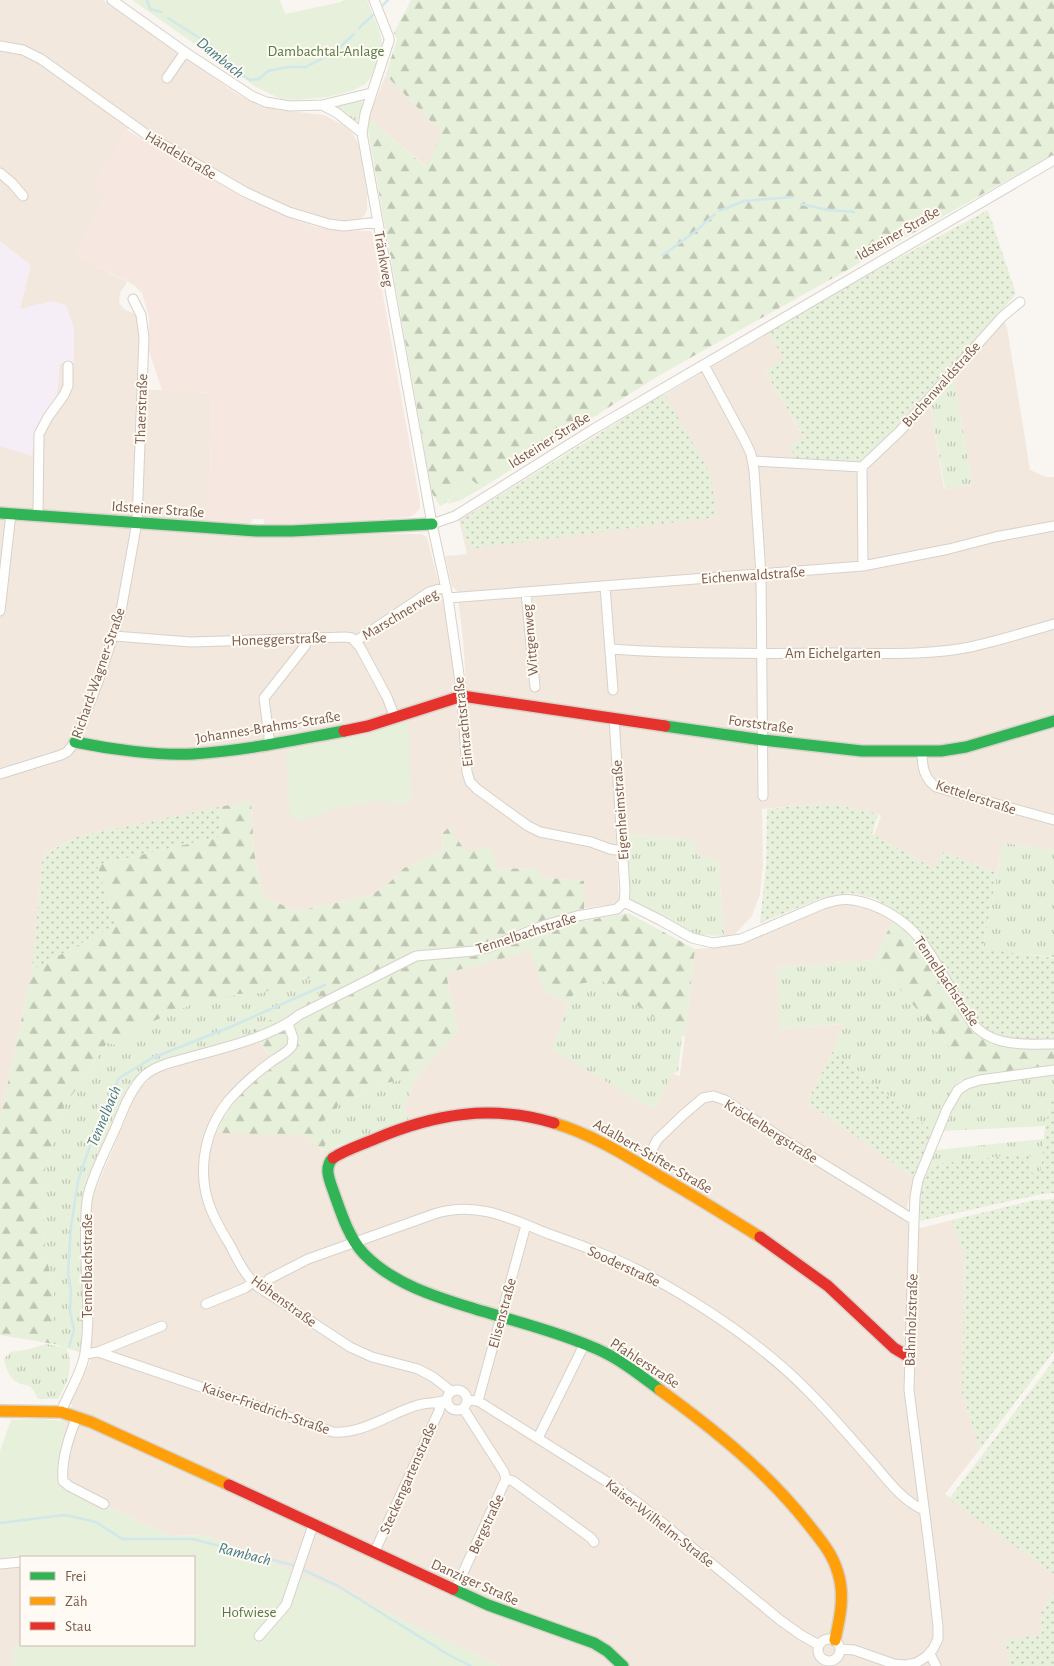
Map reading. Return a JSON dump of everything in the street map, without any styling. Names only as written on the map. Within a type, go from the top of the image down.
[{"type":"street","points":[[112,0],[238,88],[266,102],[290,106],[322,106],[372,93]]},
{"type":"street","name":"Tränkweg","points":[[374,0],[389,42],[365,114],[362,133],[432,524]]},
{"type":"street","name":"Händelstraße","points":[[0,46],[23,50],[41,59],[150,138],[253,196],[289,212],[329,224],[344,226],[378,222]]},
{"type":"street","points":[[167,78],[185,52]]},
{"type":"street","points":[[322,106],[337,113],[362,133]]},
{"type":"street","name":"Idsteiner Straße","points":[[6,513],[236,530],[292,532],[432,524],[455,516],[592,430],[1054,160]]},
{"type":"street","points":[[0,173],[23,196]]},
{"type":"street","name":"Thaerstraße","points":[[133,299],[142,315],[144,338],[137,522]]},
{"type":"street","name":"Buchenwaldstraße","points":[[862,467],[900,431],[996,324],[1020,302]]},
{"type":"street","points":[[704,365],[745,441],[753,461],[761,575],[763,796]]},
{"type":"street","points":[[38,515],[39,434],[68,386],[68,366]]},
{"type":"street","points":[[753,461],[862,467],[863,566]]},
{"type":"street","points":[[0,611],[6,513]]},
{"type":"street","name":"Richard-Wagner-Straße","points":[[0,774],[60,755],[67,752],[75,742],[121,612],[137,522]]},
{"type":"street","name":"Eintrachtstraße","points":[[432,524],[448,598],[462,696],[467,772],[470,782],[528,826],[540,832],[591,842],[622,851]]},
{"type":"street","name":"Eichenwaldstraße","points":[[448,598],[863,566],[1054,526]]},
{"type":"street","points":[[605,586],[613,690]]},
{"type":"street","name":"Marschnerweg","points":[[356,641],[430,592],[446,587]]},
{"type":"street","name":"Wittgenweg","points":[[526,592],[535,687]]},
{"type":"street","name":"Am Eichelgarten","points":[[610,649],[652,652],[762,654],[940,651],[969,647],[1054,624]]},
{"type":"street","name":"Honeggerstraße","points":[[114,636],[191,642],[345,636],[356,641]]},
{"type":"street","points":[[270,745],[264,698],[305,646],[308,638]]},
{"type":"street","points":[[356,641],[387,697],[395,718]]},
{"type":"street","name":"Forststraße","points":[[462,696],[763,740],[862,751],[941,751],[966,747],[1054,721]]},
{"type":"street","name":"Johannes-Brahms-Straße","points":[[75,742],[90,746],[191,754],[270,745],[368,726],[462,696]]},
{"type":"street","name":"Eigenheimstraße","points":[[614,718],[625,892],[624,902]]},
{"type":"street","name":"Kettelerstraße","points":[[922,752],[924,774],[929,782],[936,787],[1054,820]]},
{"type":"street","name":"Tennelbachstraße","points":[[61,1412],[85,1354],[88,1318],[86,1256],[88,1200],[98,1168],[137,1084],[146,1074],[159,1067],[226,1047],[288,1024],[300,1015],[416,956],[490,948],[545,925],[577,916],[617,909],[624,902],[692,938],[714,943],[742,939],[783,920],[830,902],[851,899],[872,905],[895,916],[920,938],[961,1006],[978,1029],[1000,1041],[1024,1044],[1054,1044]]},
{"type":"street","name":"Höhenstraße","points":[[288,1024],[293,1038],[292,1046],[256,1074],[227,1102],[213,1126],[204,1158],[206,1192],[213,1214],[245,1272],[262,1289],[350,1347],[372,1357],[418,1369],[433,1377],[451,1391]]},
{"type":"street","name":"Bahnholzstraße","points":[[930,1654],[938,1639],[938,1628],[909,1390],[914,1220],[918,1180],[950,1103],[958,1090],[967,1084],[980,1080],[1054,1070]]},
{"type":"street","name":"Kröckelbergstraße","points":[[644,1166],[658,1140],[683,1115],[704,1098],[713,1096],[724,1100],[786,1141],[914,1220]]},
{"type":"street","name":"Adalbert-Stifter-Straße","points":[[339,1154],[407,1126],[457,1114],[489,1113],[535,1118],[564,1126],[591,1137],[644,1166],[760,1237],[820,1280],[841,1297],[897,1351],[909,1357]]},
{"type":"street","name":"Pfahlerstraße","points":[[339,1154],[329,1161],[327,1173],[355,1242],[373,1262],[392,1275],[428,1294],[584,1344],[604,1353],[624,1364],[707,1423],[753,1462],[790,1501],[833,1558],[842,1589],[842,1609],[837,1645]]},
{"type":"street","name":"Sooderstraße","points":[[262,1289],[269,1279],[296,1264],[355,1242],[437,1213],[457,1208],[483,1210],[639,1270],[746,1338],[778,1363],[806,1389],[906,1500],[924,1510]]},
{"type":"street","name":"Elisenstraße","points":[[478,1401],[526,1225]]},
{"type":"street","points":[[206,1304],[245,1288],[253,1282]]},
{"type":"street","points":[[98,1352],[162,1326]]},
{"type":"street","points":[[538,1438],[584,1344]]},
{"type":"street","name":"Kaiser-Friedrich-Straße","points":[[85,1354],[98,1352],[333,1432],[358,1429],[414,1406],[444,1401]]},
{"type":"street","points":[[451,1391],[462,1392],[465,1404],[455,1410],[444,1401],[451,1391]]},
{"type":"street","name":"Steckengartenstraße","points":[[374,1553],[444,1401]]},
{"type":"street","name":"Kaiser-Wilhelm-Straße","points":[[465,1404],[478,1401],[617,1488],[642,1506],[785,1624],[819,1645]]},
{"type":"street","name":"Bergstraße","points":[[455,1590],[506,1479],[465,1404]]},
{"type":"street","name":"Danziger Straße","points":[[0,1411],[61,1412],[77,1417],[455,1590],[508,1613],[594,1643],[607,1651],[624,1666]]},
{"type":"street","points":[[77,1417],[69,1440],[62,1472],[63,1481],[104,1504]]},
{"type":"street","points":[[506,1479],[513,1481],[594,1542]]},
{"type":"street","points":[[259,1636],[286,1605],[313,1525]]},
{"type":"street","points":[[0,1564],[20,1562]]},
{"type":"street","points":[[837,1645],[838,1656],[831,1663],[820,1656],[818,1651],[819,1645],[824,1640],[830,1639],[837,1645],[899,1665],[916,1663],[930,1654],[936,1666]]},
{"type":"shaded area","points":[[0,0],[103,0],[240,96],[262,106],[279,110],[324,115],[343,125],[353,134],[358,143],[361,158],[367,195],[367,210],[364,216],[350,222],[332,221],[273,201],[200,164],[132,122],[92,187],[107,196],[77,256],[127,282],[120,293],[119,303],[125,310],[136,314],[139,328],[137,389],[212,393],[209,523],[287,536],[421,534],[427,537],[448,621],[456,683],[466,681],[463,639],[457,591],[452,586],[445,556],[467,554],[459,520],[768,332],[785,359],[765,371],[804,438],[930,404],[944,489],[972,485],[954,378],[1001,322],[1004,322],[1007,327],[1030,470],[1046,477],[1054,477],[1054,850],[1003,843],[997,873],[943,852],[935,869],[874,835],[881,816],[878,814],[828,803],[762,809],[763,865],[760,894],[752,916],[735,934],[724,936],[718,860],[697,856],[694,840],[616,833],[619,902],[584,908],[584,881],[539,877],[537,868],[497,869],[466,852],[443,833],[442,852],[404,868],[387,885],[369,896],[297,911],[263,897],[254,852],[251,801],[79,836],[43,854],[32,970],[0,1120]]},
{"type":"shaded area","points":[[386,75],[442,133],[427,167],[368,118]]},
{"type":"shaded area","points":[[127,130],[242,197],[285,216],[313,226],[333,230],[370,231],[372,233],[420,502],[420,508],[415,514],[409,517],[290,526],[265,526],[263,519],[253,519],[250,524],[209,523],[212,393],[162,391],[149,351],[149,318],[142,293],[134,285],[77,256],[107,196],[91,187]]},
{"type":"shaded area","points":[[0,241],[31,265],[20,309],[51,301],[66,305],[74,328],[74,363],[60,364],[57,395],[42,419],[34,437],[32,456],[0,446]]},
{"type":"shaded area","points":[[845,902],[856,904],[894,918],[874,960],[777,967],[781,1029],[844,1024],[833,1051],[807,1102],[915,1178],[903,1220],[921,1228],[952,1220],[964,1252],[962,1392],[980,1449],[945,1494],[1054,1574],[1054,1592],[1041,1613],[1042,1634],[1006,1642],[1011,1666],[500,1666],[361,1600],[205,1535],[169,1536],[61,1485],[56,1477],[65,1421],[72,1405],[70,1403],[71,1399],[90,1362],[91,1207],[93,1196],[137,1092],[155,1073],[260,1042],[274,1064],[234,1102],[223,1117],[306,1135],[322,1150],[346,1144],[409,1121],[404,1107],[416,1077],[458,1032],[446,973],[531,950],[544,991],[569,1003],[552,1050],[673,1073],[679,1076],[695,949],[738,944],[825,906]]},
{"type":"shaded area","points":[[20,1556],[20,1644],[17,1645],[12,1656],[13,1666],[0,1666],[0,1557]]},
{"type":"green space","name":"Dambachtal-Anlage","points":[[132,0],[280,0],[285,14],[344,0],[367,0],[380,33],[382,44],[370,79],[364,85],[351,91],[328,97],[297,100],[281,99],[256,87]]},
{"type":"green space","points":[[411,0],[1054,0],[1054,154],[658,376],[482,488],[470,479],[465,481],[445,504],[440,506],[432,493],[368,130],[368,118],[426,167],[442,133],[386,75],[397,39],[394,33]]},
{"type":"green space","points":[[360,100],[363,103],[357,122],[339,108],[340,106]]},
{"type":"green space","points":[[988,210],[1016,294],[897,431],[859,464],[796,460],[790,446],[804,437],[765,371],[784,359],[768,332],[858,280]]},
{"type":"green space","points":[[954,378],[972,485],[945,489],[930,404]]},
{"type":"green space","points":[[664,393],[711,475],[716,517],[469,549],[461,520]]},
{"type":"green space","points":[[470,479],[482,488],[459,501],[447,504],[464,480]]},
{"type":"green space","points":[[408,721],[411,799],[405,804],[375,801],[327,810],[315,817],[296,820],[292,817],[290,812],[286,752],[288,750],[368,735]]},
{"type":"green space","points":[[251,801],[254,852],[263,897],[297,911],[369,896],[387,885],[404,868],[442,852],[443,833],[449,827],[466,852],[491,846],[497,869],[538,868],[539,877],[584,881],[584,921],[628,913],[695,949],[685,1036],[682,1037],[601,980],[579,984],[569,1003],[544,991],[531,951],[446,973],[458,1032],[416,1077],[371,1086],[359,1096],[340,1100],[336,1110],[328,1113],[326,1116],[323,1133],[339,1140],[324,1143],[326,1150],[318,1146],[306,1135],[217,1133],[227,1113],[248,1087],[274,1064],[253,1030],[331,986],[326,973],[261,993],[238,994],[202,1000],[147,1024],[116,1045],[107,1043],[62,1110],[42,1180],[45,1249],[54,1294],[54,1344],[0,1335],[0,1120],[32,970],[115,925],[97,865],[222,836],[219,807]]},
{"type":"green space","points":[[828,803],[878,814],[872,834],[935,869],[943,852],[997,873],[983,949],[1054,958],[1054,1039],[1007,1038],[981,1027],[924,939],[896,911],[874,898],[850,893],[822,898],[760,923],[766,865],[767,809]]},
{"type":"green space","points":[[219,807],[222,836],[97,865],[115,925],[32,970],[43,854],[79,836]]},
{"type":"green space","points":[[626,834],[695,840],[697,856],[718,860],[724,936],[699,935],[630,901]]},
{"type":"green space","points":[[1003,843],[1054,850],[1054,957],[983,950]]},
{"type":"green space","points":[[894,918],[918,940],[978,1031],[999,1044],[1054,1045],[1054,1067],[975,1076],[874,960]]},
{"type":"green space","points":[[874,960],[975,1076],[960,1081],[954,1087],[934,1132],[833,1051],[844,1024],[780,1029],[777,967]]},
{"type":"green space","points":[[317,968],[365,969],[288,1024],[159,1067],[137,1084],[88,1199],[85,1354],[54,1344],[54,1294],[45,1249],[42,1180],[62,1110],[107,1043],[153,1018],[217,993],[230,996],[258,990]]},
{"type":"green space","points":[[601,980],[682,1037],[678,1072],[673,1073],[654,1109],[552,1050],[569,1003],[579,984]]},
{"type":"green space","points":[[833,1051],[934,1132],[915,1178],[807,1102]]},
{"type":"green space","points":[[1054,1072],[1054,1093],[1045,1126],[941,1131],[959,1091],[968,1085]]},
{"type":"green space","points":[[416,1077],[404,1107],[409,1121],[326,1150],[323,1143],[338,1140],[323,1133],[324,1121],[328,1113],[336,1110],[340,1100],[359,1096],[371,1086]]},
{"type":"green space","points":[[1054,1093],[1054,1193],[920,1221],[918,1192],[928,1165],[1029,1153],[1032,1173],[1041,1172],[1045,1126]]},
{"type":"green space","points":[[1044,1139],[1041,1172],[1032,1173],[1029,1153],[928,1165],[935,1150]]},
{"type":"green space","points":[[1054,1199],[1054,1351],[980,1449],[962,1392],[964,1252],[952,1220],[1035,1200]]},
{"type":"green space","points":[[46,1344],[66,1348],[69,1355],[69,1374],[58,1399],[38,1399],[31,1387],[17,1382],[11,1377],[7,1371],[4,1359],[10,1352],[26,1350]]},
{"type":"green space","points":[[1054,1360],[1054,1574],[949,1499]]},
{"type":"green space","name":"Hofwiese","points":[[40,1419],[65,1421],[56,1477],[61,1485],[169,1536],[205,1535],[361,1600],[500,1666],[13,1666],[12,1656],[17,1645],[20,1644],[20,1646],[195,1646],[195,1556],[0,1557],[0,1451],[11,1420]]},
{"type":"green space","points":[[1054,1592],[1054,1666],[1011,1666],[1005,1641],[1042,1634],[1041,1613]]},
{"type":"waterway","name":"Dambach","points":[[147,0],[150,9],[161,12]]},
{"type":"waterway","name":"Dambach","points":[[382,6],[388,0]]},
{"type":"waterway","name":"Dambach","points":[[359,28],[373,15]]},
{"type":"waterway","name":"Dambach","points":[[168,18],[212,46],[234,70],[250,80],[259,79],[268,71],[288,67],[306,67],[335,52],[354,34]]},
{"type":"waterway","points":[[719,211],[744,201],[793,197]]},
{"type":"waterway","points":[[801,204],[828,210],[854,212]]},
{"type":"waterway","points":[[663,255],[696,231],[715,214]]},
{"type":"waterway","name":"Tennelbach","points":[[69,1347],[74,1330],[70,1312],[71,1290],[68,1273],[71,1227],[78,1181],[94,1134],[119,1078],[152,1058],[228,1028],[325,985]]},
{"type":"waterway","name":"Rambach","points":[[0,1523],[65,1515],[96,1522],[122,1539],[193,1539],[296,1566]]},
{"type":"waterway","name":"Rambach","points":[[301,1569],[338,1586],[449,1655],[471,1666]]},
{"type":"traffic: fast","points":[[0,513],[257,531],[432,524]]},
{"type":"traffic: fast","points":[[665,726],[763,740],[862,751],[941,751],[966,747],[1054,721]]},
{"type":"traffic: fast","points":[[75,742],[134,751],[193,754],[250,748],[344,731]]},
{"type":"traffic: fast","points":[[333,1158],[328,1166],[328,1175],[346,1225],[364,1254],[388,1274],[430,1294],[552,1332],[597,1349],[622,1362],[660,1390]]},
{"type":"traffic: fast","points":[[453,1589],[488,1605],[594,1643],[607,1651],[623,1666]]},
{"type":"traffic: slow","points":[[554,1123],[610,1147],[688,1192],[760,1237]]},
{"type":"traffic: slow","points":[[660,1390],[720,1436],[775,1486],[826,1547],[836,1566],[841,1590],[840,1615],[835,1640]]},
{"type":"traffic: slow","points":[[0,1411],[61,1412],[91,1422],[229,1485]]},
{"type":"traffic: jam","points":[[344,731],[368,726],[462,696],[665,726]]},
{"type":"traffic: jam","points":[[333,1158],[397,1130],[419,1123],[463,1114],[508,1114],[554,1123]]},
{"type":"traffic: jam","points":[[760,1237],[828,1286],[894,1348],[909,1357]]},
{"type":"traffic: jam","points":[[229,1485],[453,1589]]}]
